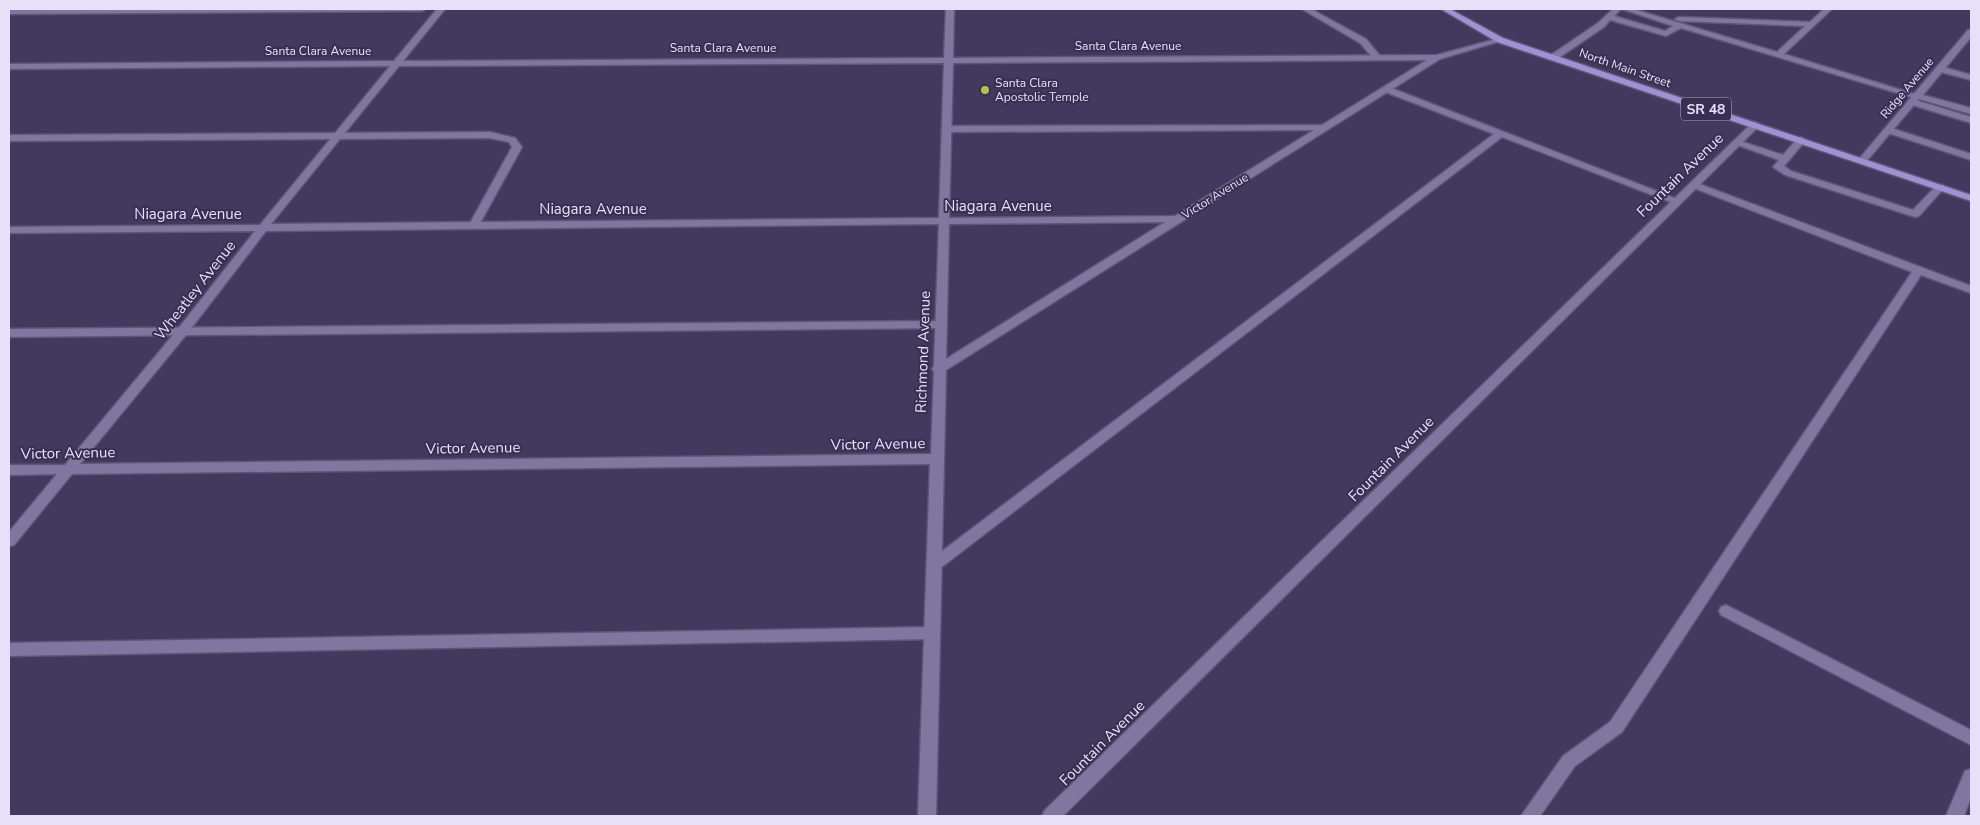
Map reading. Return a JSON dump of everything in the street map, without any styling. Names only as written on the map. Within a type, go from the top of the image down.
[{"type":"main road","name":"North Main Street","points":[[1445,9],[1480,27],[1500,40],[1554,56],[1971,198]]},
{"type":"street","points":[[9,12],[422,9]]},
{"type":"street","name":"Wheatley Avenue","points":[[9,541],[182,332],[263,228],[441,9]]},
{"type":"street","name":"Richmond Avenue","points":[[927,816],[938,369],[950,9]]},
{"type":"street","points":[[1306,9],[1362,41],[1377,56]]},
{"type":"street","points":[[1554,56],[1609,17],[1617,9]]},
{"type":"street","points":[[1626,9],[1779,54],[1971,120]]},
{"type":"street","points":[[1779,54],[1828,9]]},
{"type":"street","points":[[1609,17],[1666,34],[1680,25]]},
{"type":"street","points":[[1659,19],[1811,24]]},
{"type":"street","name":"Ridge Avenue","points":[[1862,161],[1971,32]]},
{"type":"street","name":"Victor Avenue","points":[[938,369],[1437,57],[1500,40]]},
{"type":"street","name":"Santa Clara Avenue","points":[[9,66],[1437,57]]},
{"type":"street","points":[[1940,69],[1971,78]]},
{"type":"street","points":[[1386,89],[1677,200]]},
{"type":"street","points":[[1914,99],[1971,111]]},
{"type":"street","name":"Fountain Avenue","points":[[1051,816],[1754,125]]},
{"type":"street","points":[[946,128],[1323,128]]},
{"type":"street","points":[[1888,130],[1971,157]]},
{"type":"street","points":[[934,565],[1501,133]]},
{"type":"street","points":[[9,138],[490,135],[512,140],[517,147],[474,225]]},
{"type":"street","points":[[1800,140],[1778,167],[1788,173],[1915,214],[1940,187]]},
{"type":"street","points":[[1737,143],[1784,159]]},
{"type":"street","points":[[1694,185],[1971,290]]},
{"type":"street","name":"Niagara Avenue","points":[[9,230],[1178,219]]},
{"type":"street","points":[[1530,816],[1568,761],[1616,727],[1918,271]]},
{"type":"street","points":[[9,333],[940,325]]},
{"type":"street","name":"Victor Avenue","points":[[9,470],[937,459]]},
{"type":"street","points":[[1726,611],[1971,738]]},
{"type":"street","points":[[9,650],[932,633]]},
{"type":"street","points":[[1955,816],[1971,777]]},
{"type":"place","name":"Santa Clara Apostolic Temple","points":[[985,90]]}]
